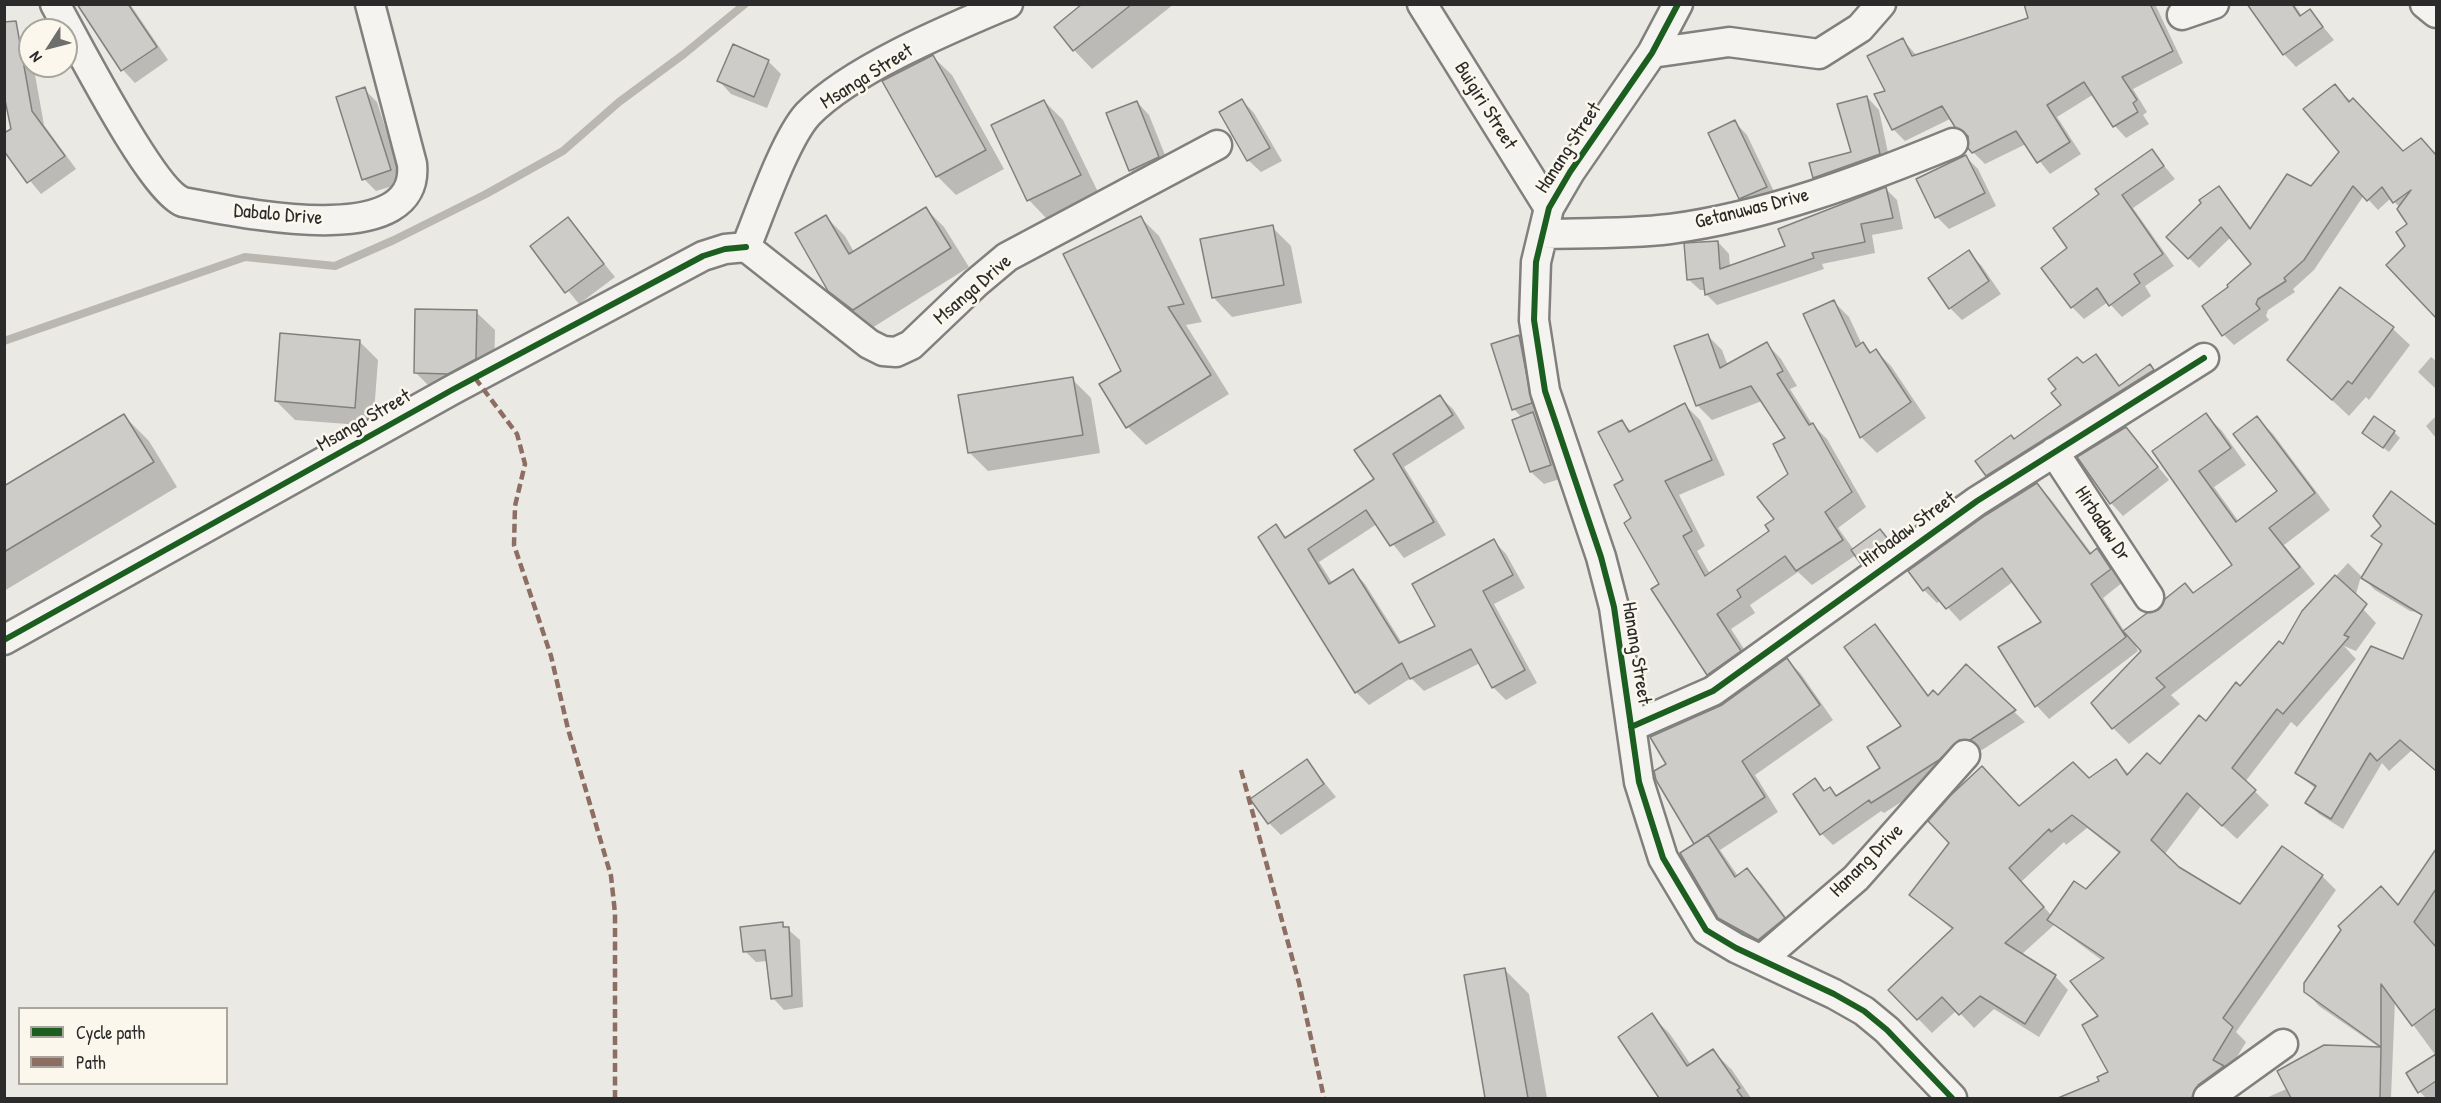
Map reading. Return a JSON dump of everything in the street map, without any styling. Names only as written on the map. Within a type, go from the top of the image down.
[{"type":"street","name":"Dabalo Drive","points":[[55,4],[133,142],[168,192],[183,202],[293,220],[343,219],[380,213],[400,203],[412,185],[412,164],[370,4]]},
{"type":"street","name":"Msanga Street","points":[[4,640],[452,390],[694,261],[724,249],[746,246],[786,151],[807,116],[832,94],[886,61],[1008,4]]},
{"type":"street","name":"Buigiri Street","points":[[1422,4],[1546,221]]},
{"type":"street","name":"Hanang Street","points":[[1678,4],[1652,53],[1570,172],[1546,221],[1536,262],[1534,320],[1545,391],[1601,557],[1614,608],[1639,782],[1656,843],[1706,930],[1736,948],[1864,1011],[1887,1030],[1952,1098]]},
{"type":"street","points":[[1652,53],[1729,42],[1819,54],[1860,28],[1881,4]]},
{"type":"street","points":[[2182,15],[2214,4]]},
{"type":"street","points":[[2425,4],[2436,13]]},
{"type":"street","name":"Getanuwas Drive","points":[[1546,221],[1669,229],[1724,219],[1881,173],[1953,143]]},
{"type":"street","name":"Msanga Drive","points":[[746,246],[869,344],[883,351],[896,352],[911,345],[976,282],[1007,257],[1217,145]]},
{"type":"street","name":"Hirbadaw Street","points":[[1631,727],[1713,691],[1977,501],[2204,358]]},
{"type":"street","name":"Hirbadaw Dr","points":[[2054,452],[2149,597]]},
{"type":"street","name":"Hanang Drive","points":[[1762,959],[1856,878],[1965,755]]},
{"type":"street","points":[[2208,1098],[2283,1044]]},
{"type":"building","points":[[77,4],[128,4],[157,47],[121,71]]},
{"type":"building","points":[[1082,4],[1132,4],[1073,51],[1054,27]]},
{"type":"building","points":[[2024,4],[2150,4],[2173,51],[2122,77],[2137,100],[2133,103],[2138,112],[2113,127],[2084,82],[2047,105],[2070,142],[2037,163],[2016,131],[1972,153],[1968,148],[1968,136],[1955,127],[1942,106],[1892,130],[1874,94],[1885,91],[1867,56],[1903,38],[1912,56],[2028,18]]},
{"type":"building","points":[[2247,4],[2292,4],[2300,16],[2310,9],[2323,27],[2283,55]]},
{"type":"building","points":[[16,21],[18,78],[26,78],[32,111],[65,156],[27,183],[4,151],[4,133],[11,129],[4,95],[4,22]]},
{"type":"building","points":[[733,44],[769,60],[754,97],[717,81]]},
{"type":"building","points":[[933,55],[986,150],[936,177],[882,81]]},
{"type":"building","points":[[2335,84],[2349,102],[2353,98],[2403,151],[2421,138],[2436,155],[2436,318],[2386,265],[2405,246],[2396,232],[2407,224],[2397,209],[2411,190],[2393,203],[2382,187],[2367,201],[2353,186],[2304,260],[2284,278],[2286,281],[2258,299],[2256,304],[2260,309],[2222,336],[2202,306],[2228,287],[2227,285],[2251,264],[2221,227],[2188,259],[2166,237],[2201,203],[2199,200],[2219,186],[2250,229],[2287,174],[2311,186],[2339,152],[2303,109]]},
{"type":"building","points":[[365,87],[391,170],[362,180],[336,97]]},
{"type":"building","points":[[1867,96],[1880,154],[1813,178],[1809,163],[1851,152],[1837,104]]},
{"type":"building","points":[[1242,99],[1270,148],[1247,161],[1219,112]]},
{"type":"building","points":[[1044,100],[1081,175],[1027,201],[991,125]]},
{"type":"building","points":[[1137,101],[1159,157],[1129,171],[1106,113]]},
{"type":"building","points":[[1735,120],[1767,187],[1739,199],[1708,133]]},
{"type":"building","points":[[2152,149],[2164,166],[2122,195],[2163,254],[2134,274],[2140,283],[2109,306],[2097,288],[2071,308],[2041,268],[2067,248],[2053,228],[2099,194],[2095,189]]},
{"type":"building","points":[[1966,155],[1985,193],[1935,218],[1916,179]]},
{"type":"building","points":[[1886,187],[1893,218],[1861,224],[1865,242],[1812,253],[1814,258],[1705,295],[1703,278],[1687,280],[1684,243],[1718,241],[1720,269],[1785,246],[1778,229]]},
{"type":"building","points":[[926,207],[951,248],[853,310],[828,291],[795,233],[826,215],[849,254]]},
{"type":"building","points":[[1141,216],[1184,304],[1168,307],[1211,375],[1126,428],[1099,384],[1121,371],[1063,254]]},
{"type":"building","points":[[568,217],[604,264],[565,293],[530,246]]},
{"type":"building","points":[[1273,225],[1284,285],[1212,298],[1200,239]]},
{"type":"building","points":[[1969,250],[1989,281],[1949,309],[1928,278]]},
{"type":"building","points":[[2340,287],[2394,327],[2352,384],[2348,381],[2332,400],[2287,360]]},
{"type":"building","points":[[1834,300],[1856,347],[1863,342],[1870,353],[1876,349],[1911,402],[1860,438],[1803,314]]},
{"type":"building","points":[[415,309],[477,310],[476,359],[448,374],[414,373]]},
{"type":"building","points":[[280,333],[360,340],[355,408],[275,401]]},
{"type":"building","points":[[1708,334],[1720,368],[1767,342],[1783,371],[1777,374],[1809,425],[1813,423],[1852,492],[1825,512],[1843,540],[1796,571],[1785,556],[1737,590],[1741,597],[1717,614],[1741,651],[1707,675],[1651,589],[1659,584],[1624,523],[1631,518],[1614,485],[1623,480],[1598,432],[1622,420],[1629,432],[1685,403],[1712,460],[1665,481],[1692,531],[1683,536],[1705,576],[1769,531],[1765,525],[1774,519],[1757,497],[1788,474],[1773,444],[1785,438],[1751,386],[1696,406],[1674,346]]},
{"type":"building","points":[[1519,335],[1532,403],[1512,410],[1491,344]]},
{"type":"building","points":[[2096,354],[2119,386],[2150,364],[2154,370],[1986,476],[1975,461],[2011,435],[2014,439],[2061,405],[2051,393],[2056,389],[2048,379],[2077,357],[2083,363]]},
{"type":"building","points":[[1073,377],[1083,435],[968,453],[958,395]]},
{"type":"building","points":[[1440,395],[1453,415],[1393,454],[1434,522],[1390,546],[1366,510],[1308,549],[1329,584],[1353,569],[1399,643],[1435,626],[1412,584],[1494,539],[1513,575],[1483,591],[1525,670],[1492,688],[1471,649],[1410,679],[1402,663],[1355,693],[1258,537],[1276,524],[1285,538],[1374,479],[1354,450]]},
{"type":"building","points":[[1533,412],[1551,465],[1530,472],[1512,420]]},
{"type":"building","points":[[2206,413],[2231,448],[2199,471],[2236,522],[2277,491],[2233,434],[2257,416],[2315,493],[2269,528],[2300,567],[2156,678],[2165,687],[2112,729],[2091,703],[2141,651],[2123,631],[2147,613],[2158,610],[2165,599],[2185,583],[2193,593],[2232,565],[2152,451]]},
{"type":"building","points":[[124,414],[154,462],[4,552],[4,486]]},
{"type":"building","points":[[2374,416],[2395,431],[2383,448],[2362,433]]},
{"type":"building","points":[[2126,427],[2158,467],[2110,504],[2077,457]]},
{"type":"building","points":[[2037,483],[2090,554],[2097,548],[2111,569],[2091,584],[2126,637],[2035,707],[1998,647],[2041,622],[2002,568],[1946,609],[1928,587],[1923,591],[1908,571],[1986,515]]},
{"type":"building","points":[[2391,491],[2436,525],[2436,771],[2400,740],[2377,761],[2370,753],[2331,819],[2305,803],[2316,786],[2295,773],[2371,646],[2403,659],[2422,615],[2361,578],[2382,544],[2371,536],[2381,526],[2373,516]]},
{"type":"building","points":[[1880,529],[1891,543],[1861,564],[1851,550]]},
{"type":"building","points":[[2335,575],[2367,604],[2344,635],[2349,637],[2283,714],[2277,709],[2232,768],[2256,790],[2222,826],[2187,793],[2151,840],[2179,867],[2240,904],[2282,846],[2323,875],[2223,1018],[2233,1027],[2213,1060],[2224,1066],[2198,1085],[2192,1098],[2058,1098],[2099,1081],[2097,1077],[2108,1072],[2082,1025],[2098,1016],[2070,981],[2104,958],[2047,920],[2074,881],[2086,889],[2120,852],[2072,815],[2051,832],[2049,829],[2009,868],[2044,907],[2005,943],[2056,975],[2025,1024],[1980,996],[1959,1015],[1942,997],[1917,1020],[1888,990],[1953,928],[1909,895],[1949,843],[1928,821],[1951,795],[1982,766],[2019,806],[2073,762],[2089,778],[2116,759],[2127,775],[2147,753],[2160,764],[2199,715],[2206,721],[2236,682],[2240,686],[2279,641],[2283,644],[2302,611]]},
{"type":"building","points":[[1875,624],[1928,696],[1933,690],[1938,695],[1966,664],[2016,710],[1970,740],[1959,740],[1939,760],[1871,803],[1869,800],[1820,835],[1793,794],[1815,778],[1824,791],[1830,787],[1836,796],[1880,768],[1867,747],[1901,726],[1844,647]]},
{"type":"building","points":[[1787,658],[1820,705],[1742,761],[1765,797],[1694,844],[1656,780],[1654,771],[1666,764],[1650,737],[1722,705]]},
{"type":"building","points":[[1307,759],[1324,784],[1268,824],[1250,799]]},
{"type":"building","points":[[1708,835],[1735,877],[1747,868],[1785,918],[1758,940],[1718,918],[1680,853]]},
{"type":"building","points":[[2436,849],[2436,889],[2414,922],[2436,947],[2436,1008],[2412,1026],[2381,984],[2381,1047],[2304,992],[2304,983],[2341,930],[2338,926],[2381,886],[2398,905]]},
{"type":"building","points":[[783,922],[783,927],[789,927],[792,996],[771,999],[765,950],[743,952],[740,927]]},
{"type":"building","points":[[1505,968],[1528,1098],[1485,1098],[1464,975]]},
{"type":"building","points":[[1652,1013],[1687,1066],[1713,1049],[1740,1088],[1737,1090],[1743,1098],[1659,1098],[1618,1037]]},
{"type":"building","points":[[2324,1045],[2381,1047],[2380,1098],[2291,1098],[2277,1071]]},
{"type":"building","points":[[2436,1054],[2436,1081],[2418,1093],[2406,1073]]},
{"type":"waterway","points":[[4,341],[245,257],[335,266],[394,240],[486,194],[563,151],[619,102],[684,54],[745,4]]},
{"type":"marked path","points":[[475,378],[517,434],[525,464],[515,506],[514,545],[551,656],[568,729],[611,876],[615,913],[615,1098]]},
{"type":"marked path","points":[[1241,770],[1299,983],[1324,1098]]},
{"type":"cycle path","points":[[1678,4],[1652,53],[1570,172],[1549,208],[1536,262],[1534,320],[1545,391],[1601,557],[1614,607],[1639,782],[1663,858],[1706,930],[1736,948],[1834,994],[1864,1011],[1887,1030],[1952,1098]]},
{"type":"cycle path","points":[[4,640],[452,390],[703,256],[725,249],[746,247]]},
{"type":"cycle path","points":[[1631,727],[1713,691],[1977,501],[2204,358]]}]
